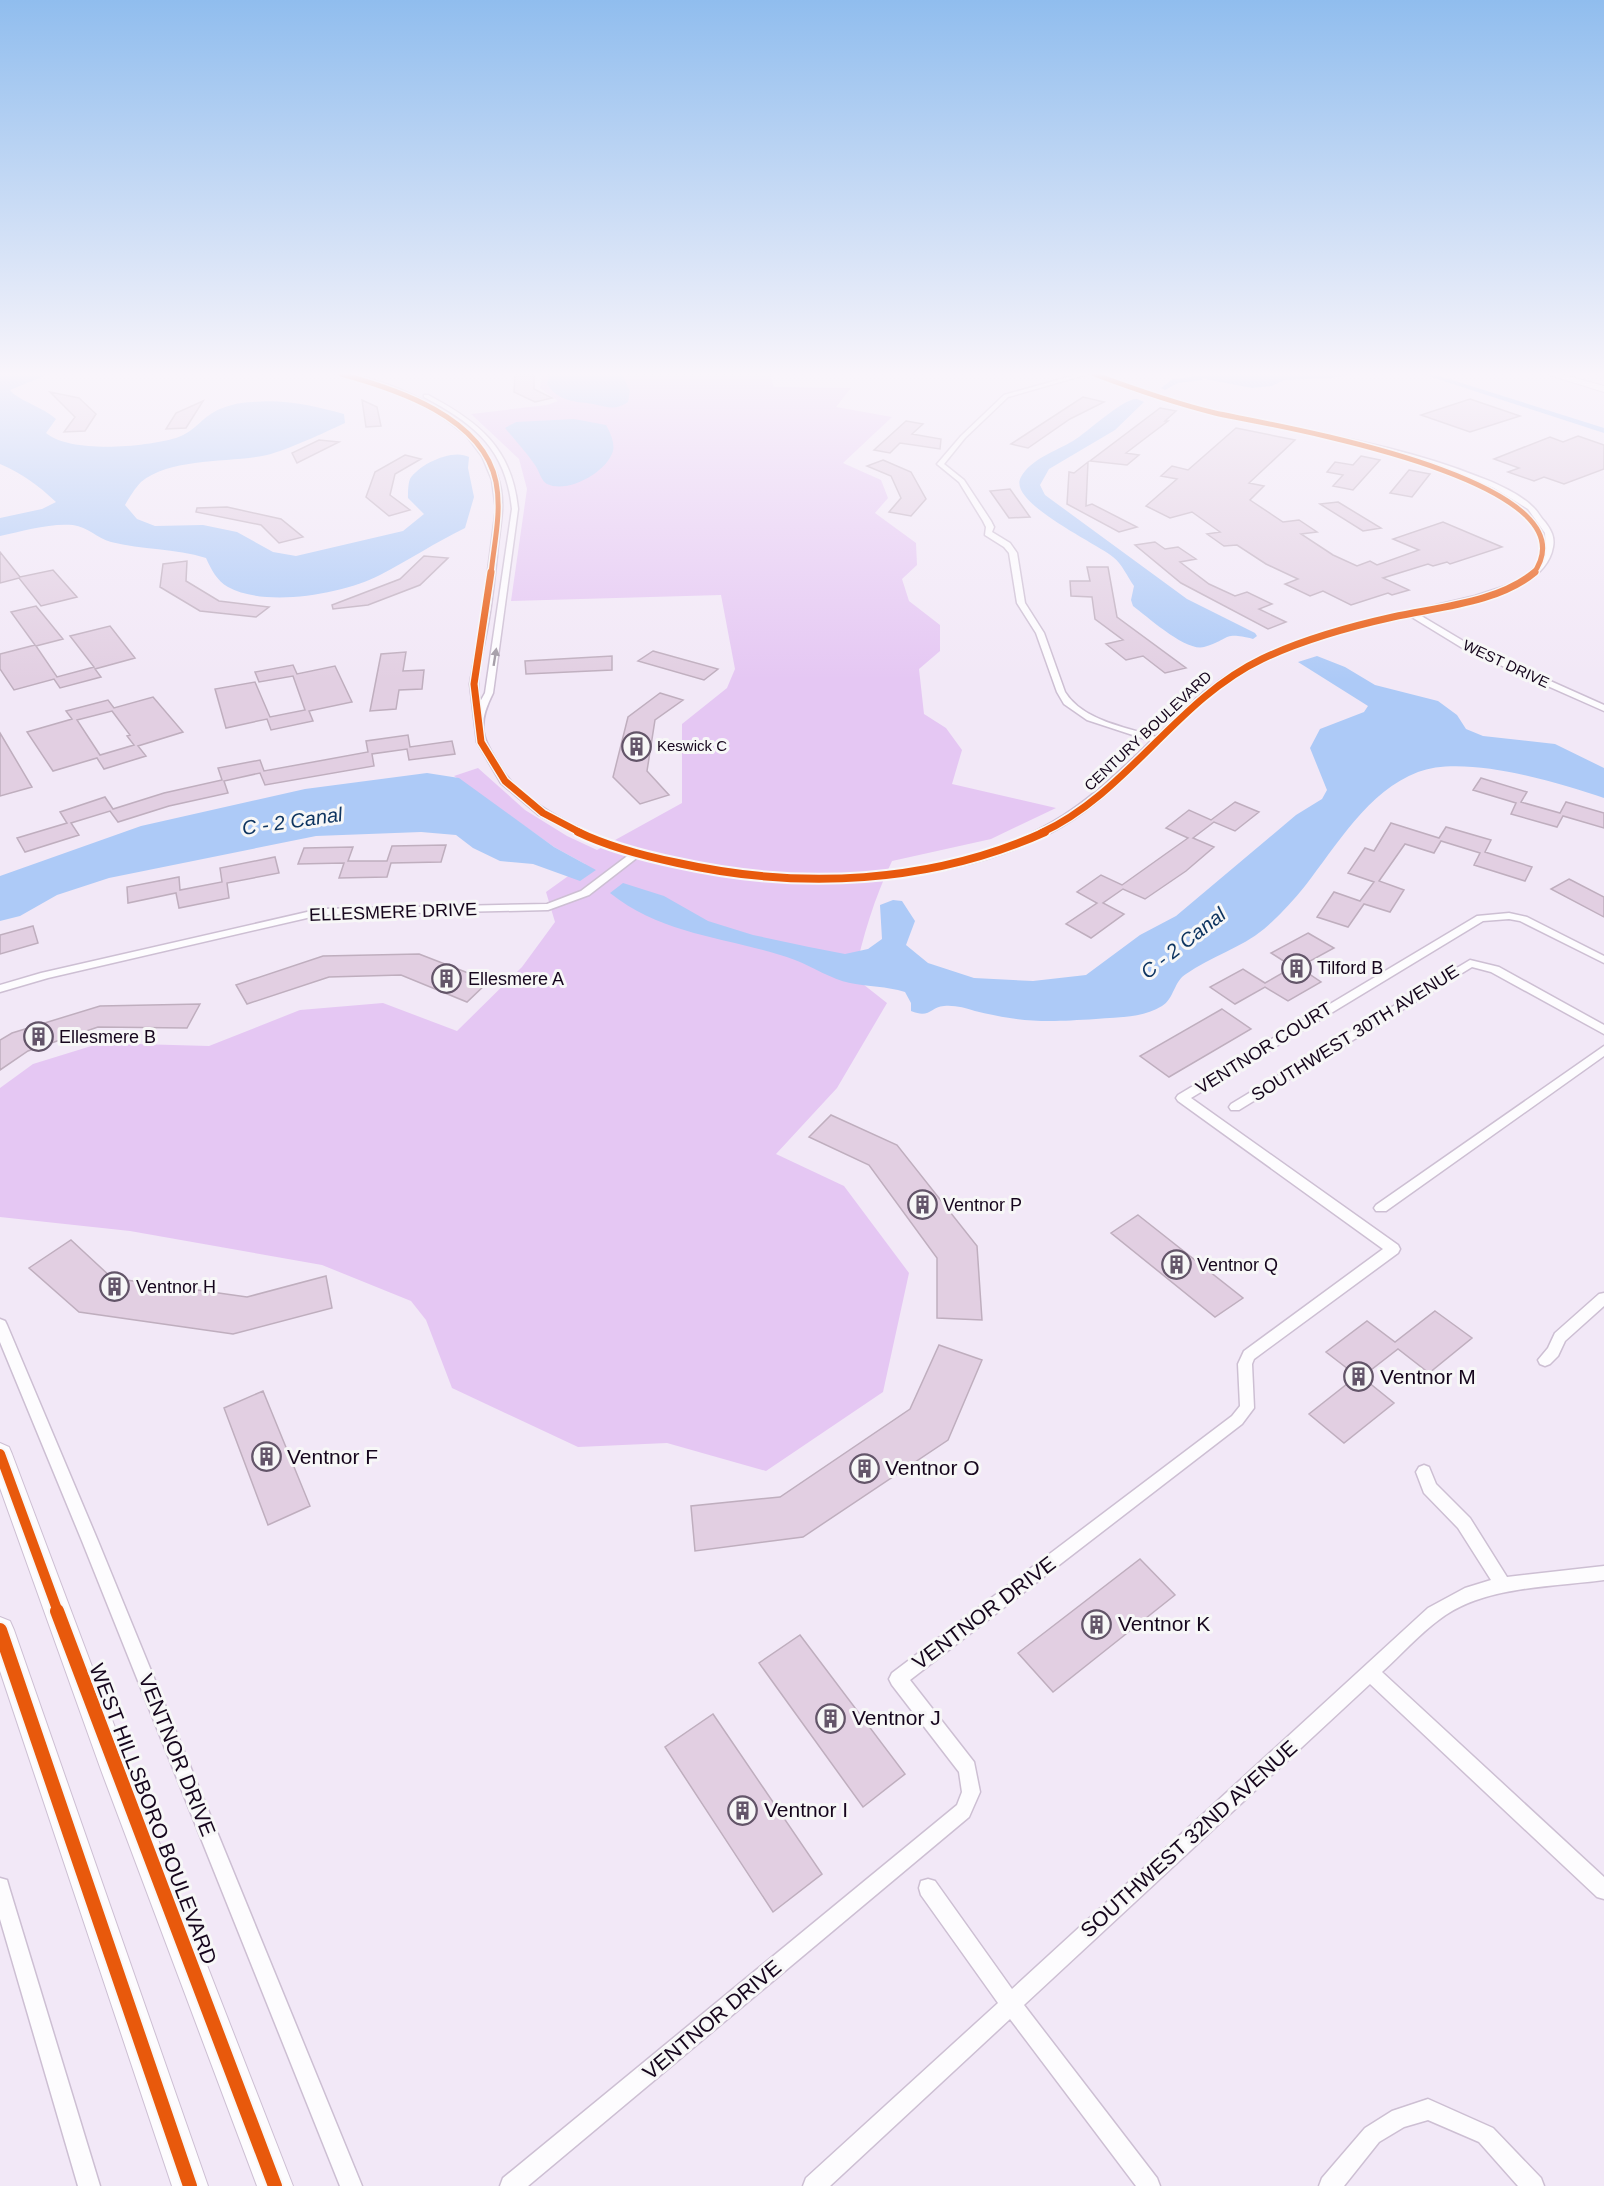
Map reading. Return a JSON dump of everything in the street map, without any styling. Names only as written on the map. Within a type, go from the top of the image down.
[{"type":"main road","name":"WEST HILLSBORO BOULEVARD","points":[[0,1454],[6,1492],[116,1770],[275,2186]]},
{"type":"main road","points":[[0,1630],[189,2181]]},
{"type":"street","name":"CENTURY BOULEVARD","points":[[495,476],[500,493],[499,509],[474,694],[479,735],[487,755],[513,789],[561,824],[635,855],[693,868],[767,877],[810,878],[855,878],[896,873],[970,859],[1019,844],[1086,809],[1199,700],[1253,662],[1325,633],[1411,614],[1512,587],[1527,579],[1541,566],[1548,555],[1550,538],[1533,511],[1495,486],[1469,476]]},
{"type":"street","points":[[478,712],[489,693],[515,509],[515,492],[511,476]]},
{"type":"street","points":[[956,476],[962,481],[987,521],[990,527],[988,533],[1006,545],[1013,554],[1021,603],[1040,633],[1061,692],[1067,702],[1090,718],[1157,740]]},
{"type":"street","name":"WEST DRIVE","points":[[1411,614],[1467,647],[1604,708]]},
{"type":"street","name":"ELLESMERE DRIVE","points":[[0,989],[45,975],[320,912],[548,907],[585,893],[635,855]]},
{"type":"street","name":"VENTNOR COURT","points":[[1393,1249],[1182,1098],[1475,920],[1493,916],[1523,919],[1604,960]]},
{"type":"street","name":"SOUTHWEST 30TH AVENUE","points":[[1234,1107],[1463,966],[1476,963],[1495,969],[1604,1030]]},
{"type":"street","points":[[1381,1208],[1604,1050]]},
{"type":"street","name":"VENTNOR DRIVE","points":[[511,2186],[963,1810],[971,1792],[968,1768],[898,1679],[1237,1420],[1247,1408],[1245,1364],[1249,1355],[1393,1249]]},
{"type":"street","points":[[1545,1360],[1553,1352],[1560,1337],[1604,1298]]},
{"type":"street","name":"VENTNOR DRIVE","points":[[0,1325],[90,1541],[351,2186]]},
{"type":"street","points":[[1424,1472],[1429,1488],[1464,1523],[1503,1585]]},
{"type":"street","name":"SOUTHWEST 32ND AVENUE","points":[[814,2186],[1434,1613],[1471,1593],[1503,1585],[1603,1574]]},
{"type":"street","points":[[1371,1673],[1604,1890]]},
{"type":"street","points":[[0,1887],[89,2186]]},
{"type":"street","points":[[928,1888],[1010,2003],[1149,2186]]},
{"type":"street","points":[[1330,2186],[1372,2135],[1399,2118],[1428,2109],[1486,2135],[1533,2186]]},
{"type":"shaded area","points":[[524,476],[872,476],[881,480],[888,498],[875,513],[916,543],[917,565],[902,579],[909,601],[940,625],[940,651],[919,669],[924,714],[946,728],[962,750],[952,784],[1056,808],[991,839],[892,861],[870,918],[854,977],[887,1003],[837,1088],[776,1154],[844,1186],[909,1273],[883,1392],[766,1471],[667,1443],[578,1447],[452,1388],[426,1320],[411,1301],[322,1265],[130,1231],[0,1217],[0,1088],[33,1064],[101,1043],[209,1046],[300,1010],[383,1003],[457,1031],[522,967],[555,922],[546,892],[585,864],[554,847],[454,776],[478,768],[525,810],[567,836],[597,850],[682,803],[682,724],[727,688],[735,669],[721,595],[511,601],[527,489]]},
{"type":"water","points":[[23,476],[151,476],[139,484],[125,505],[137,519],[155,526],[203,525],[237,532],[273,552],[296,556],[403,531],[424,514],[408,498],[408,486],[412,476],[470,476],[474,497],[465,528],[380,575],[326,593],[263,597],[228,587],[218,578],[206,558],[182,552],[111,542],[78,526],[45,526],[0,536],[0,518],[42,509],[56,502]]},
{"type":"water","points":[[541,476],[590,476],[565,486],[547,484]]},
{"type":"water","points":[[1045,476],[1040,485],[1045,495],[1187,599],[1257,636],[1253,639],[1231,636],[1204,647],[1196,647],[1167,632],[1133,606],[1131,600],[1134,586],[1116,560],[1040,510],[1027,498],[1020,487],[1021,477]]},
{"type":"water","name":"C - 2 Canal","points":[[1317,656],[1345,667],[1375,685],[1438,701],[1457,715],[1466,729],[1483,736],[1555,744],[1604,768],[1604,798],[1537,778],[1485,768],[1437,767],[1418,772],[1384,792],[1369,806],[1300,892],[1264,929],[1182,977],[1162,1006],[1146,1013],[1122,1017],[1036,1021],[948,1006],[922,1014],[917,1013],[911,1011],[911,1003],[905,992],[843,981],[771,952],[676,927],[631,908],[610,893],[623,883],[664,896],[708,921],[753,935],[845,954],[868,949],[882,939],[880,905],[893,900],[902,901],[915,921],[906,945],[928,963],[974,978],[1033,981],[1086,975],[1140,935],[1176,916],[1296,815],[1322,799],[1327,790],[1310,748],[1320,729],[1364,712],[1368,706],[1298,662]]},
{"type":"water","name":"C - 2 Canal","points":[[427,773],[459,778],[554,847],[596,870],[580,881],[533,864],[500,861],[473,848],[456,835],[421,832],[316,836],[109,878],[57,895],[20,916],[0,921],[0,876],[141,826],[305,789]]},
{"type":"building","points":[[374,476],[395,476],[390,495],[410,510],[389,516],[366,497]]},
{"type":"building","points":[[891,476],[913,476],[926,499],[911,516],[889,512],[901,498]]},
{"type":"building","points":[[1069,476],[1087,476],[1086,506],[1092,504],[1137,527],[1119,532],[1067,504]]},
{"type":"building","points":[[1161,476],[1256,476],[1249,483],[1264,486],[1250,500],[1283,522],[1299,520],[1317,532],[1301,534],[1333,555],[1357,566],[1370,561],[1377,565],[1419,550],[1393,539],[1443,522],[1502,547],[1450,564],[1447,562],[1433,566],[1428,564],[1383,578],[1409,590],[1392,595],[1388,593],[1351,605],[1323,591],[1310,596],[1285,584],[1298,579],[1266,564],[1237,545],[1224,546],[1207,534],[1220,532],[1192,512],[1170,518],[1146,506],[1177,479]]},
{"type":"building","points":[[1342,476],[1366,476],[1353,490],[1333,486]]},
{"type":"building","points":[[1404,476],[1428,476],[1412,497],[1390,493]]},
{"type":"building","points":[[1520,476],[1585,476],[1564,484],[1544,477],[1534,481]]},
{"type":"building","points":[[1010,489],[1030,517],[1009,518],[990,491]]},
{"type":"building","points":[[1338,502],[1381,528],[1363,531],[1320,504]]},
{"type":"building","points":[[227,507],[281,519],[303,537],[279,543],[261,525],[196,512],[197,508]]},
{"type":"building","points":[[1155,542],[1165,549],[1178,547],[1196,559],[1180,562],[1209,584],[1235,596],[1247,592],[1272,604],[1259,609],[1286,622],[1268,629],[1181,583],[1135,545]]},
{"type":"building","points":[[0,552],[20,577],[53,570],[77,597],[41,606],[19,578],[0,583]]},
{"type":"building","points":[[424,556],[448,558],[420,585],[368,605],[333,609],[332,605],[400,579]]},
{"type":"building","points":[[187,561],[186,581],[219,601],[269,607],[256,617],[200,611],[160,587],[163,564]]},
{"type":"building","points":[[1087,567],[1108,567],[1117,617],[1186,668],[1165,673],[1143,656],[1126,660],[1106,644],[1123,640],[1095,619],[1092,597],[1071,596],[1070,581],[1090,581]]},
{"type":"building","points":[[36,606],[63,639],[36,646],[57,677],[94,667],[70,636],[110,626],[135,658],[95,669],[101,677],[60,688],[54,679],[14,690],[0,669],[0,654],[35,645],[11,612]]},
{"type":"building","points":[[653,651],[718,669],[704,680],[638,661]]},
{"type":"building","points":[[406,652],[403,671],[424,670],[422,689],[399,690],[396,709],[370,711],[381,654]]},
{"type":"building","points":[[612,656],[612,670],[526,674],[525,661]]},
{"type":"building","points":[[293,665],[297,674],[335,666],[352,702],[309,711],[313,721],[271,730],[267,719],[226,728],[215,689],[255,682],[270,717],[305,710],[293,676],[259,682],[255,672]]},
{"type":"building","name":"Keswick C","points":[[660,693],[683,700],[655,720],[647,771],[669,795],[640,804],[613,777],[628,717]]},
{"type":"building","points":[[153,697],[183,732],[138,746],[146,756],[104,769],[97,758],[53,771],[27,732],[72,719],[66,711],[108,700],[114,708]],"holes":[[[112,711],[130,735],[127,736],[134,745],[100,755],[77,720]]]},
{"type":"building","points":[[0,733],[32,787],[0,796]]},
{"type":"building","points":[[408,735],[410,747],[452,741],[455,754],[409,760],[407,749],[372,754],[374,766],[265,785],[260,773],[224,781],[228,793],[169,806],[118,822],[110,811],[71,823],[79,835],[25,852],[17,838],[67,823],[60,812],[105,797],[113,809],[164,793],[222,780],[218,768],[260,760],[264,771],[368,752],[366,741]]},
{"type":"building","points":[[1481,778],[1527,792],[1521,802],[1560,813],[1566,802],[1604,813],[1604,828],[1563,816],[1557,827],[1511,814],[1516,803],[1473,790]]},
{"type":"building","points":[[1235,802],[1259,812],[1235,831],[1214,822],[1193,838],[1214,847],[1186,871],[1145,899],[1123,889],[1103,903],[1124,914],[1091,938],[1066,924],[1097,903],[1077,892],[1101,875],[1122,885],[1188,838],[1166,828],[1189,810],[1211,820]]},
{"type":"building","points":[[1391,823],[1439,838],[1446,827],[1491,840],[1485,852],[1532,867],[1525,881],[1474,865],[1480,853],[1441,841],[1434,853],[1405,844],[1379,881],[1404,890],[1390,912],[1364,904],[1348,927],[1317,917],[1334,892],[1360,901],[1374,882],[1348,873],[1365,848],[1374,851]]},
{"type":"building","points":[[446,845],[441,862],[391,863],[387,877],[339,878],[344,863],[298,864],[304,848],[353,847],[348,861],[387,861],[392,846]]},
{"type":"building","points":[[275,857],[279,873],[227,883],[229,898],[179,908],[176,893],[128,903],[127,887],[179,877],[180,890],[222,882],[220,868]]},
{"type":"building","points":[[1569,879],[1604,897],[1604,917],[1551,889]]},
{"type":"building","points":[[33,926],[38,943],[0,954],[0,935]]},
{"type":"building","name":"Tilford B","points":[[1308,933],[1334,948],[1299,967],[1321,982],[1288,1001],[1265,987],[1235,1004],[1210,987],[1243,969],[1265,983],[1293,967],[1271,953]]},
{"type":"building","name":"Ellesmere A","points":[[419,954],[489,981],[467,1002],[401,975],[329,977],[247,1004],[236,985],[323,956]]},
{"type":"building","name":"Ellesmere B","points":[[200,1004],[187,1028],[98,1027],[28,1051],[0,1070],[0,1040],[12,1033],[100,1006]]},
{"type":"building","points":[[1222,1009],[1251,1029],[1169,1077],[1140,1056]]},
{"type":"building","name":"Ventnor P","points":[[831,1115],[897,1145],[977,1246],[982,1320],[937,1318],[937,1258],[869,1165],[809,1137]]},
{"type":"building","name":"Ventnor Q","points":[[1138,1215],[1243,1298],[1215,1317],[1111,1233]]},
{"type":"building","name":"Ventnor H","points":[[71,1240],[112,1278],[247,1297],[326,1276],[332,1308],[233,1334],[79,1312],[29,1268]]},
{"type":"building","name":"Ventnor M","points":[[1435,1311],[1472,1338],[1429,1373],[1398,1349],[1362,1377],[1394,1403],[1344,1443],[1309,1414],[1357,1376],[1326,1352],[1367,1321],[1395,1342]]},
{"type":"building","name":"Ventnor O","points":[[939,1345],[982,1360],[948,1440],[803,1537],[695,1551],[691,1506],[780,1497],[910,1409]]},
{"type":"building","name":"Ventnor F","points":[[263,1391],[310,1506],[268,1525],[224,1408]]},
{"type":"building","name":"Ventnor K","points":[[1140,1559],[1175,1595],[1053,1692],[1018,1653]]},
{"type":"building","name":"Ventnor J","points":[[800,1635],[905,1774],[863,1807],[759,1663]]},
{"type":"building","name":"Ventnor I","points":[[713,1714],[822,1874],[773,1912],[665,1747]]},
{"type":"cycle path","points":[[494,476],[499,509],[474,694],[479,713],[481,742],[505,781],[543,813],[591,838],[646,856],[704,869],[761,876],[814,879],[882,876],[931,868],[980,857],[1026,840],[1071,817],[1092,802],[1183,714],[1225,680],[1247,666],[1315,637],[1477,598],[1523,581],[1535,573],[1548,555],[1549,533],[1531,508],[1497,486],[1471,476]]},
{"type":"cycle path","points":[[0,1454],[116,1770],[275,2186]]},
{"type":"cycle path","points":[[0,1630],[190,2186]]},
{"type":"place","name":"Keswick C","points":[[636,746]]},
{"type":"place","name":"Tilford B","points":[[1296,968]]},
{"type":"place","name":"Ellesmere A","points":[[447,979]]},
{"type":"place","name":"Ellesmere B","points":[[38,1037]]},
{"type":"place","name":"Ventnor P","points":[[922,1205]]},
{"type":"place","name":"Ventnor Q","points":[[1176,1265]]},
{"type":"place","name":"Ventnor H","points":[[115,1287]]},
{"type":"place","name":"Ventnor M","points":[[1359,1377]]},
{"type":"place","name":"Ventnor F","points":[[266,1457]]},
{"type":"place","name":"Ventnor O","points":[[864,1468]]},
{"type":"place","name":"Ventnor K","points":[[1097,1624]]},
{"type":"place","name":"Ventnor J","points":[[831,1718]]},
{"type":"place","name":"Ventnor I","points":[[743,1810]]}]
